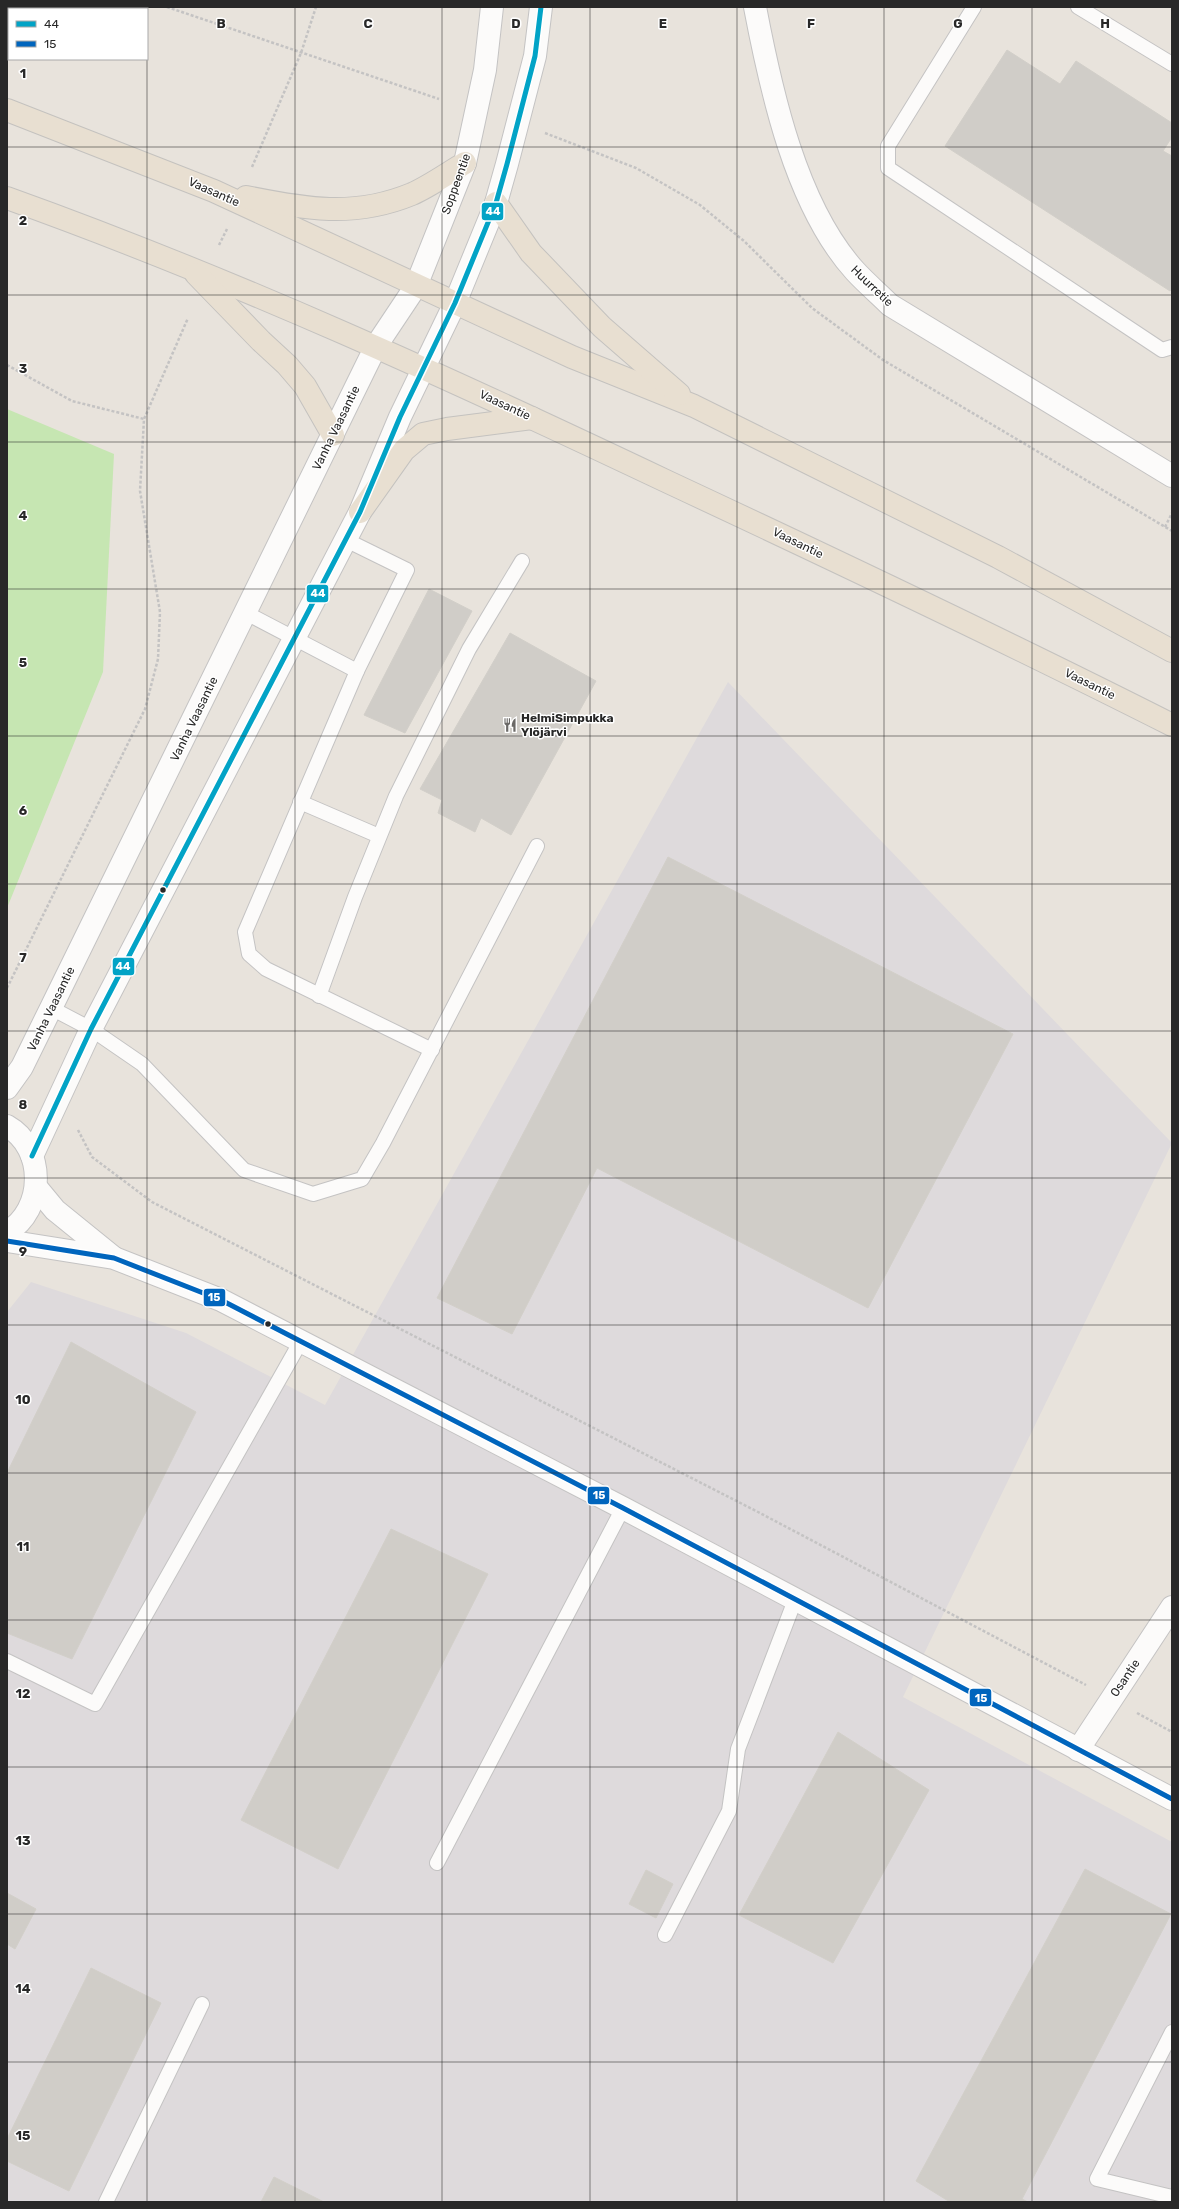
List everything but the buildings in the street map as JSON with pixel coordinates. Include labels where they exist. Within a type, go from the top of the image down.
[{"type":"highway","name":"Vaasantie","points":[[7,110],[214,191],[416,286],[456,303]]},
{"type":"highway","points":[[214,191],[321,210],[372,208],[412,194],[465,163]]},
{"type":"highway","points":[[7,198],[190,267],[376,346]]},
{"type":"highway","points":[[496,203],[531,254],[597,322],[694,406]]},
{"type":"highway","points":[[190,267],[261,341],[287,365],[304,386],[333,435]]},
{"type":"highway","points":[[456,303],[572,356],[694,406],[998,557],[1172,651]]},
{"type":"highway","name":"Vaasantie","points":[[376,346],[776,533],[1172,725]]},
{"type":"highway","points":[[360,512],[404,450],[423,434],[447,429],[532,418]]},
{"type":"main road","name":"Soppeentie","points":[[376,346],[416,286],[465,163],[485,70],[492,7]]},
{"type":"main road","points":[[32,1156],[91,1029],[296,639],[360,512],[422,368],[456,303],[496,203],[534,56],[541,7]]},
{"type":"main road","name":"Huurretie","points":[[755,7],[763,49],[783,122],[805,191],[830,237],[855,270],[890,305],[1172,476]]},
{"type":"main road","name":"Vanha Vaasantie","points":[[7,1088],[22,1067],[376,346]]},
{"type":"main road","points":[[7,1126],[25,1142],[32,1156],[36,1173],[36,1187],[32,1203],[26,1216],[7,1232]]},
{"type":"main road","points":[[36,1187],[55,1210],[114,1258]]},
{"type":"main road","points":[[7,1241],[114,1258],[221,1300],[623,1508],[1172,1799]]},
{"type":"main road","name":"Osantie","points":[[1078,1750],[1172,1607]]},
{"type":"lane","points":[[974,7],[888,146],[888,168],[1162,350],[1172,347]]},
{"type":"lane","points":[[1078,7],[1172,64]]},
{"type":"lane","points":[[346,540],[407,570],[356,671],[246,932],[250,954],[266,970],[432,1050]]},
{"type":"lane","points":[[319,996],[379,836],[396,796],[469,649],[522,561]]},
{"type":"lane","points":[[246,613],[356,671]]},
{"type":"lane","points":[[300,802],[379,836]]},
{"type":"lane","points":[[51,1008],[91,1029],[142,1064],[244,1170],[313,1194],[362,1179],[383,1143],[538,846]]},
{"type":"lane","points":[[7,1661],[95,1704],[301,1341]]},
{"type":"lane","points":[[437,1864],[623,1508]]},
{"type":"lane","points":[[665,1935],[729,1812],[738,1749],[795,1600]]},
{"type":"lane","points":[[106,2202],[202,2004]]},
{"type":"lane","points":[[1172,2032],[1097,2179],[1172,2196]]},
{"type":"path","points":[[167,7],[439,99]]},
{"type":"path","points":[[252,167],[301,53],[316,7]]},
{"type":"path","points":[[539,131],[636,168],[700,205],[744,241],[812,308],[883,360],[1172,531]]},
{"type":"path","points":[[219,245],[227,228]]},
{"type":"path","points":[[7,988],[145,709],[158,659],[160,612],[140,491],[144,419],[188,318]]},
{"type":"path","points":[[7,365],[72,401],[144,419]]},
{"type":"path","points":[[1165,527],[1172,513]]},
{"type":"path","points":[[79,1124],[78,1131],[92,1157],[152,1202],[758,1512],[1111,1698],[1172,1732]]},
{"type":"shaded area","points":[[728,682],[1172,1143],[903,1697],[1172,1842],[1172,2202],[7,2202],[7,1312],[31,1282],[186,1333],[325,1405]]},
{"type":"green space","points":[[7,409],[114,454],[103,672],[7,908]]},
{"type":"transit line","name":"44","points":[[32,1156],[91,1029],[360,512],[400,417],[455,303],[496,203],[535,56],[541,7]]},
{"type":"transit line","name":"15","points":[[7,1241],[114,1258],[221,1300],[623,1508],[1172,1799]]},
{"type":"place","name":"HelmiSimpukka Ylöjärvi","points":[[510,725]]}]
